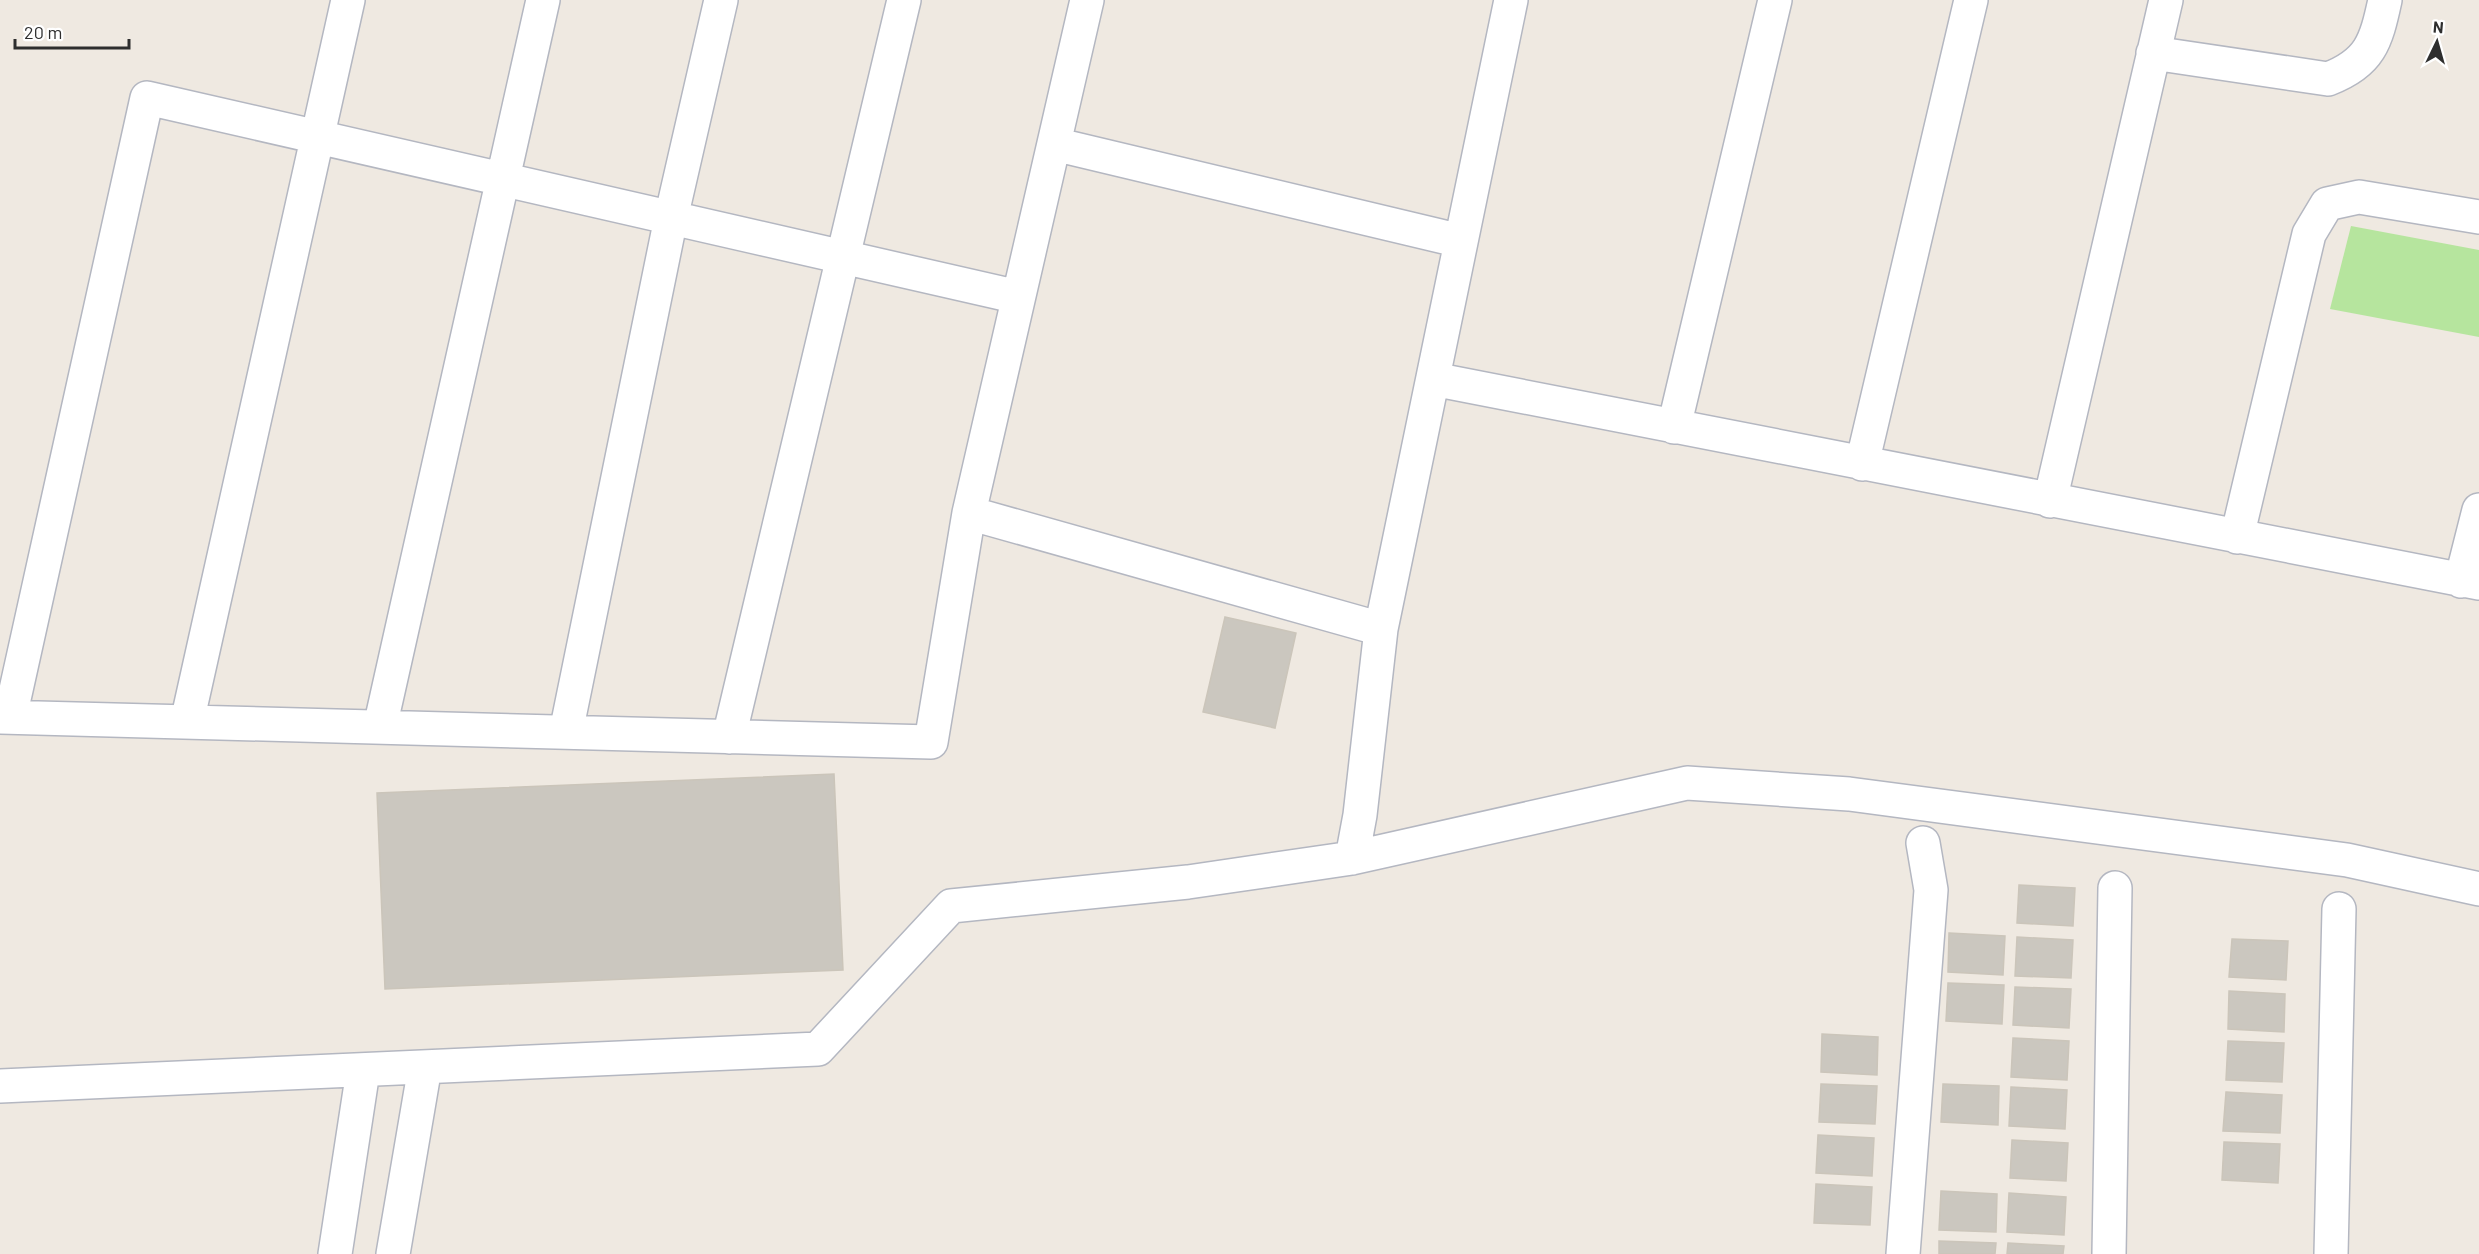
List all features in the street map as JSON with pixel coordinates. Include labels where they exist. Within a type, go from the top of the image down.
[{"type":"street","points":[[187,722],[348,0]]},
{"type":"street","points":[[380,727],[543,0]]},
{"type":"street","points":[[566,732],[671,218],[721,0]]},
{"type":"street","points":[[729,737],[845,257],[904,0]]},
{"type":"street","points":[[1018,297],[147,98],[5,717],[931,742],[969,513],[1087,0]]},
{"type":"street","points":[[1352,858],[1360,815],[1381,629],[1511,0]]},
{"type":"street","points":[[1674,427],[1775,0]]},
{"type":"street","points":[[1862,464],[1971,0]]},
{"type":"street","points":[[2050,501],[2166,0]]},
{"type":"street","points":[[2153,53],[2328,79],[2347,72],[2364,60],[2381,17],[2385,0]]},
{"type":"street","points":[[1054,144],[1461,241]]},
{"type":"street","points":[[2237,537],[2309,234],[2327,204],[2359,197],[2479,217]]},
{"type":"street","points":[[1433,379],[2470,582],[2479,510]]},
{"type":"street","points":[[969,513],[1381,629]]},
{"type":"street","points":[[0,1086],[818,1049],[951,906],[1188,882],[1352,858],[1687,783],[1849,794],[2347,860],[2479,889]]},
{"type":"street","points":[[1903,1254],[1931,890],[1923,843]]},
{"type":"street","points":[[2109,1254],[2115,888]]},
{"type":"street","points":[[2331,1254],[2339,909]]},
{"type":"street","points":[[393,1254],[425,1067]]},
{"type":"street","points":[[335,1254],[363,1071]]},
{"type":"green space","points":[[2351,226],[2479,250],[2479,337],[2330,309]]},
{"type":"building","points":[[1225,617],[1296,633],[1275,728],[1203,712]]},
{"type":"building","points":[[834,774],[843,970],[385,989],[377,793]]},
{"type":"building","points":[[2019,885],[2075,888],[2073,926],[2017,923]]},
{"type":"building","points":[[1949,933],[2005,936],[2003,975],[1948,972]]},
{"type":"building","points":[[2017,937],[2073,940],[2071,978],[2015,976]]},
{"type":"building","points":[[2232,939],[2288,941],[2286,980],[2229,977]]},
{"type":"building","points":[[1948,983],[2004,985],[2002,1024],[1946,1021]]},
{"type":"building","points":[[2015,987],[2071,989],[2069,1028],[2013,1025]]},
{"type":"building","points":[[2229,991],[2285,994],[2284,1032],[2228,1029]]},
{"type":"building","points":[[1822,1034],[1878,1037],[1877,1075],[1821,1072]]},
{"type":"building","points":[[2013,1038],[2069,1041],[2067,1080],[2011,1077]]},
{"type":"building","points":[[2228,1041],[2284,1043],[2282,1082],[2226,1080]]},
{"type":"building","points":[[1821,1084],[1877,1086],[1875,1124],[1819,1122]]},
{"type":"building","points":[[1943,1084],[1999,1086],[1998,1125],[1941,1122]]},
{"type":"building","points":[[2011,1087],[2067,1090],[2065,1129],[2009,1126]]},
{"type":"building","points":[[2226,1092],[2282,1095],[2280,1133],[2223,1131]]},
{"type":"building","points":[[1818,1135],[1874,1138],[1872,1176],[1816,1173]]},
{"type":"building","points":[[2012,1140],[2068,1143],[2066,1181],[2010,1178]]},
{"type":"building","points":[[2224,1142],[2280,1144],[2278,1183],[2222,1180]]},
{"type":"building","points":[[1816,1184],[1872,1187],[1870,1225],[1814,1223]]},
{"type":"building","points":[[1941,1191],[1997,1194],[1996,1232],[1939,1230]]},
{"type":"building","points":[[2009,1193],[2066,1197],[2064,1235],[2007,1232]]},
{"type":"building","points":[[1939,1241],[1996,1243],[1995,1254],[1939,1254]]},
{"type":"building","points":[[2008,1243],[2064,1246],[2063,1254],[2007,1254]]}]
